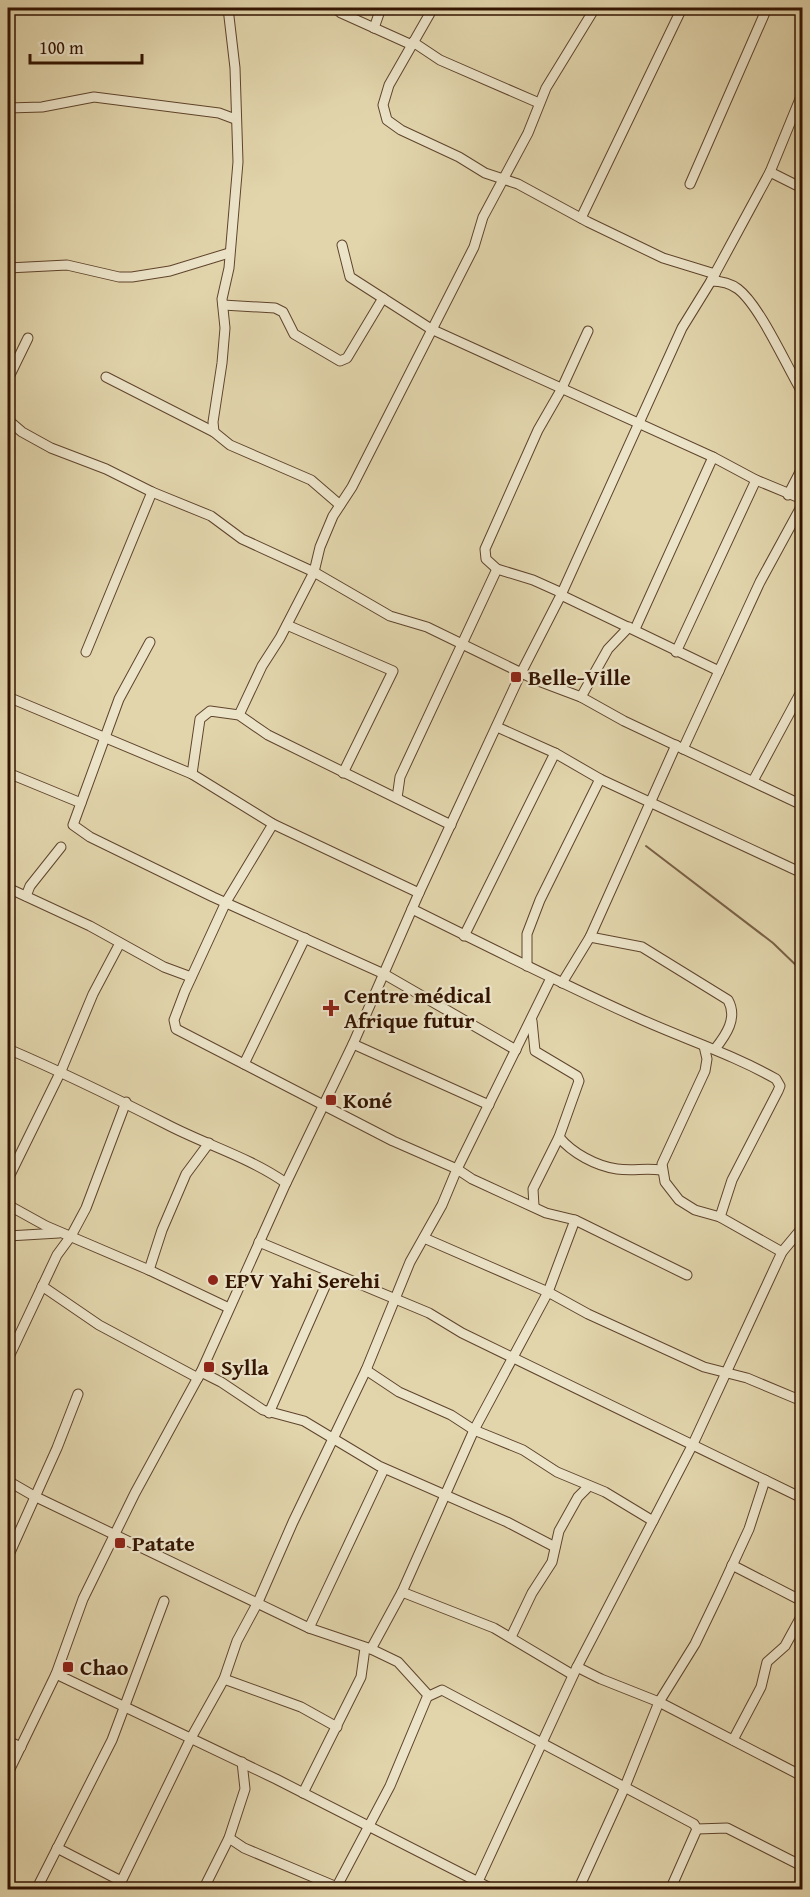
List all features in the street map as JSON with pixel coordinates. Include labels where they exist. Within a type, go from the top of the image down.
[{"type":"street","points":[[214,432],[213,422],[224,347],[223,305],[238,162],[235,68],[228,8]]},
{"type":"street","points":[[335,8],[341,13],[412,43],[440,60],[539,103]]},
{"type":"street","points":[[374,28],[381,8]]},
{"type":"street","points":[[433,8],[389,85],[383,105],[387,120],[400,130],[459,157],[485,173],[518,184],[663,258],[731,284],[745,295],[760,316],[802,392]]},
{"type":"street","points":[[239,715],[262,666],[287,625],[314,572],[325,534],[474,247],[483,217],[528,133],[539,103],[595,8]]},
{"type":"street","points":[[581,218],[682,8]]},
{"type":"street","points":[[690,184],[767,8]]},
{"type":"street","points":[[8,1773],[56,1674],[83,1599],[200,1375],[286,1183],[353,1044],[419,893],[521,673],[561,594],[682,328],[713,278],[770,172],[799,109],[802,94]]},
{"type":"street","points":[[8,108],[42,107],[94,97],[219,113],[236,119]]},
{"type":"street","points":[[770,172],[802,188]]},
{"type":"street","points":[[342,245],[350,277],[431,329],[712,457],[788,495],[802,499]]},
{"type":"street","points":[[8,268],[67,265],[118,277],[132,277],[171,271],[230,253]]},
{"type":"street","points":[[223,305],[274,308],[283,312],[294,334],[340,361],[347,358],[383,298]]},
{"type":"street","points":[[588,331],[561,390],[538,430],[487,540],[486,559],[497,569],[533,580],[676,652],[719,671]]},
{"type":"street","points":[[8,379],[28,338]]},
{"type":"street","points":[[106,376],[214,432],[230,445],[311,480],[340,505]]},
{"type":"street","points":[[8,420],[22,432],[51,448],[106,469],[152,492],[211,516],[242,539],[314,572],[390,616],[464,643],[521,673],[581,697],[802,805]]},
{"type":"street","points":[[581,697],[608,649],[632,628],[712,457]]},
{"type":"street","points":[[788,495],[802,468]]},
{"type":"street","points":[[676,652],[756,480]]},
{"type":"street","points":[[86,652],[152,492]]},
{"type":"street","points":[[562,983],[590,937],[650,801],[719,671],[760,582],[802,505]]},
{"type":"street","points":[[398,798],[400,777],[497,569]]},
{"type":"street","points":[[287,625],[393,671],[343,773]]},
{"type":"street","points":[[150,642],[127,681],[73,825],[90,837],[384,974],[516,1050]]},
{"type":"street","points":[[753,782],[802,690]]},
{"type":"street","points":[[8,697],[192,774],[273,824],[419,893]]},
{"type":"street","points":[[192,774],[200,719],[210,711],[239,715],[268,735],[451,825]]},
{"type":"street","points":[[496,726],[555,753],[600,779],[745,848],[801,868]]},
{"type":"street","points":[[464,936],[555,753]]},
{"type":"street","points":[[8,773],[81,802]]},
{"type":"street","points":[[527,966],[526,934],[600,779]]},
{"type":"street","points":[[273,824],[226,902],[174,1020],[176,1029],[393,1141],[457,1169],[472,1179],[546,1213],[575,1220],[687,1275]]},
{"type":"street","points":[[26,896],[30,886],[61,847]]},
{"type":"street","points":[[8,888],[164,967],[191,977]]},
{"type":"street","points":[[412,909],[551,978],[715,1049],[776,1079],[780,1086],[732,1180],[720,1217]]},
{"type":"street","points":[[590,937],[642,947],[728,1000],[733,1015],[725,1036],[715,1049]]},
{"type":"street","points":[[244,1064],[305,938]]},
{"type":"street","points":[[8,1179],[62,1071],[82,1015],[120,943]]},
{"type":"street","points":[[57,1848],[119,1885],[190,1738],[224,1679],[237,1641],[258,1602],[366,1370],[410,1262],[424,1238],[551,978]]},
{"type":"street","points":[[532,1019],[536,1051],[579,1078],[559,1137],[533,1189],[534,1206]]},
{"type":"street","points":[[353,1044],[489,1105]]},
{"type":"street","points":[[704,1046],[707,1059],[705,1071],[661,1170],[665,1182],[679,1200],[705,1215],[720,1217],[782,1252]]},
{"type":"street","points":[[8,1049],[62,1071],[126,1102],[166,1125],[253,1161],[286,1183]]},
{"type":"street","points":[[8,1359],[57,1256],[86,1208],[126,1102]]},
{"type":"street","points":[[559,1137],[572,1149],[605,1166],[618,1169],[661,1170]]},
{"type":"street","points":[[149,1270],[162,1230],[186,1174],[209,1143]]},
{"type":"street","points":[[8,1205],[68,1235],[229,1308]]},
{"type":"street","points":[[303,1793],[361,1677],[368,1648],[402,1592],[418,1551],[474,1430],[548,1292],[575,1220]]},
{"type":"street","points":[[476,1885],[575,1671],[693,1444],[782,1252],[802,1228]]},
{"type":"street","points":[[8,1236],[68,1235]]},
{"type":"street","points":[[424,1238],[548,1292],[588,1314],[704,1367],[747,1378],[802,1401]]},
{"type":"street","points":[[259,1242],[429,1313],[462,1333],[802,1498]]},
{"type":"street","points":[[269,1413],[331,1273]]},
{"type":"street","points":[[42,1286],[99,1325],[200,1375],[269,1413],[296,1417],[384,1469],[507,1522],[555,1547]]},
{"type":"street","points":[[366,1370],[399,1392],[451,1415],[474,1430],[523,1450],[557,1472],[589,1486],[653,1521]]},
{"type":"street","points":[[8,1557],[78,1394]]},
{"type":"street","points":[[309,1628],[384,1469]]},
{"type":"street","points":[[578,1890],[624,1789],[659,1702],[695,1644],[749,1529],[765,1480]]},
{"type":"street","points":[[8,1481],[34,1496],[309,1628],[368,1648],[402,1665],[429,1696]]},
{"type":"street","points":[[511,1637],[532,1593],[549,1569],[563,1524],[578,1497],[589,1486]]},
{"type":"street","points":[[732,1565],[802,1601]]},
{"type":"street","points":[[402,1592],[511,1637],[575,1671],[659,1702],[802,1776]]},
{"type":"street","points":[[36,1890],[125,1709],[164,1600]]},
{"type":"street","points":[[733,1740],[761,1687],[767,1662],[785,1646],[802,1615]]},
{"type":"street","points":[[56,1674],[125,1709],[242,1762],[476,1885],[494,1890]]},
{"type":"street","points":[[224,1679],[301,1707],[337,1727]]},
{"type":"street","points":[[229,1838],[244,1848],[338,1888],[390,1785],[429,1696],[442,1690],[624,1789],[694,1824],[697,1829]]},
{"type":"street","points":[[8,1741],[21,1747]]},
{"type":"street","points":[[203,1890],[229,1838],[245,1789],[242,1762]]},
{"type":"street","points":[[697,1829],[727,1828],[802,1866]]},
{"type":"street","points":[[670,1890],[697,1829]]},
{"type":"waterway","points":[[646,846],[773,943],[802,971]]},
{"type":"place","name":"Belle-Ville","points":[[516,677]]},
{"type":"place","name":"Centre médical Afrique futur","points":[[331,1008]]},
{"type":"place","name":"Koné","points":[[331,1100]]},
{"type":"place","name":"EPV Yahi Serehi","points":[[213,1280]]},
{"type":"place","name":"Sylla","points":[[209,1367]]},
{"type":"place","name":"Patate","points":[[120,1543]]},
{"type":"place","name":"Chao","points":[[68,1667]]}]
